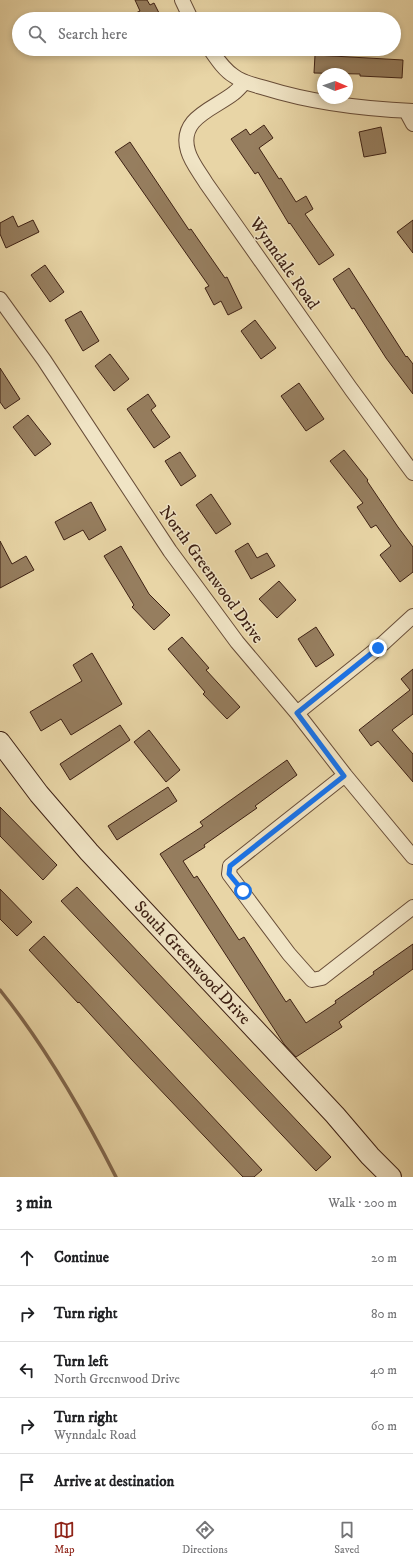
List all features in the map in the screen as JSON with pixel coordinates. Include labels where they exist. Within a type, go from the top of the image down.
[{"type":"street","points":[[182,0],[188,12]]},
{"type":"street","points":[[215,56],[233,76],[245,82],[280,93],[338,104],[410,111],[413,124]]},
{"type":"street","name":"Wynndale Road","points":[[245,82],[234,93],[200,115],[190,126],[186,136],[188,151],[206,183],[347,383],[413,473]]},
{"type":"street","name":"North Greenwood Drive","points":[[0,299],[44,360],[170,551],[237,642],[297,713],[344,776],[413,857]]},
{"type":"street","points":[[297,713],[378,648],[413,616]]},
{"type":"street","name":"South Greenwood Drive","points":[[0,742],[39,794],[89,852],[391,1177]]},
{"type":"street","points":[[344,776],[230,866],[229,874],[289,954],[312,980],[322,978],[413,907]]},
{"type":"building","points":[[135,0],[147,0],[150,5],[154,3],[158,12],[138,12],[140,11]]},
{"type":"building","points":[[315,56],[403,60],[402,78],[360,76],[360,74],[353,74],[353,68],[317,68],[317,73],[314,73]]},
{"type":"building","points":[[264,125],[273,138],[259,148],[296,202],[306,196],[313,209],[305,214],[334,255],[319,265],[290,223],[289,224],[258,172],[255,174],[231,139],[246,129],[250,135]]},
{"type":"building","points":[[381,127],[386,153],[364,157],[359,132]]},
{"type":"building","points":[[130,142],[189,230],[191,229],[225,278],[227,277],[242,308],[228,315],[221,301],[214,305],[205,288],[209,286],[115,152]]},
{"type":"building","points":[[13,216],[18,227],[33,220],[39,232],[6,248],[0,234],[0,223]]},
{"type":"building","points":[[413,220],[413,253],[397,232]]},
{"type":"building","points":[[45,265],[64,292],[50,302],[31,275]]},
{"type":"building","points":[[349,268],[406,357],[407,356],[413,364],[413,394],[386,358],[354,308],[352,309],[333,279]]},
{"type":"building","points":[[81,311],[99,341],[83,351],[65,320]]},
{"type":"building","points":[[255,320],[276,348],[261,359],[241,331]]},
{"type":"building","points":[[110,354],[129,379],[114,391],[95,366]]},
{"type":"building","points":[[0,368],[20,399],[5,409],[0,402]]},
{"type":"building","points":[[299,383],[324,419],[306,431],[281,396]]},
{"type":"building","points":[[148,394],[156,406],[151,410],[170,437],[154,448],[127,409]]},
{"type":"building","points":[[28,415],[51,444],[35,456],[13,427]]},
{"type":"building","points":[[344,450],[368,480],[367,481],[413,547],[413,572],[400,582],[380,555],[391,546],[376,525],[371,528],[357,507],[363,503],[330,461]]},
{"type":"building","points":[[180,452],[196,476],[181,486],[165,461]]},
{"type":"building","points":[[211,494],[231,524],[216,534],[196,505]]},
{"type":"building","points":[[91,502],[106,530],[89,540],[83,530],[64,540],[55,522]]},
{"type":"building","points":[[0,541],[12,564],[26,556],[34,570],[0,588]]},
{"type":"building","points":[[248,543],[257,558],[267,553],[275,566],[251,579],[235,551]]},
{"type":"building","points":[[121,546],[149,594],[170,615],[154,630],[132,607],[134,605],[104,556]]},
{"type":"building","points":[[279,581],[296,600],[277,618],[259,599]]},
{"type":"building","points":[[316,627],[334,655],[316,667],[298,639]]},
{"type":"building","points":[[182,637],[209,668],[206,670],[240,707],[227,719],[203,694],[205,692],[168,649]]},
{"type":"building","points":[[92,653],[122,704],[71,735],[61,719],[41,731],[30,712],[82,681],[73,665]]},
{"type":"building","points":[[413,669],[413,714],[392,730],[413,754],[413,782],[378,741],[371,746],[359,730],[410,690],[401,679]]},
{"type":"building","points":[[120,725],[130,740],[70,780],[60,764]]},
{"type":"building","points":[[149,730],[180,770],[166,782],[134,742]]},
{"type":"building","points":[[287,760],[297,775],[255,806],[257,808],[204,845],[205,847],[183,861],[194,878],[197,876],[239,940],[244,937],[286,1002],[290,999],[306,1023],[336,1003],[335,1001],[374,974],[373,972],[413,944],[413,969],[339,1022],[342,1027],[296,1057],[284,1044],[160,854],[203,826],[200,822]]},
{"type":"building","points":[[168,787],[177,801],[117,840],[108,826]]},
{"type":"building","points":[[0,807],[57,865],[43,880],[0,836]]},
{"type":"building","points":[[77,887],[331,1157],[316,1171],[61,901]]},
{"type":"building","points":[[0,889],[32,922],[17,936],[0,919]]},
{"type":"building","points":[[44,936],[262,1170],[254,1177],[243,1177],[79,1002],[78,1003],[29,950]]},
{"type":"waterway","points":[[0,990],[33,1034],[63,1080],[116,1177]]},
{"type":"route","points":[[243,891],[229,874],[230,866],[344,776],[297,713],[378,648]]}]
